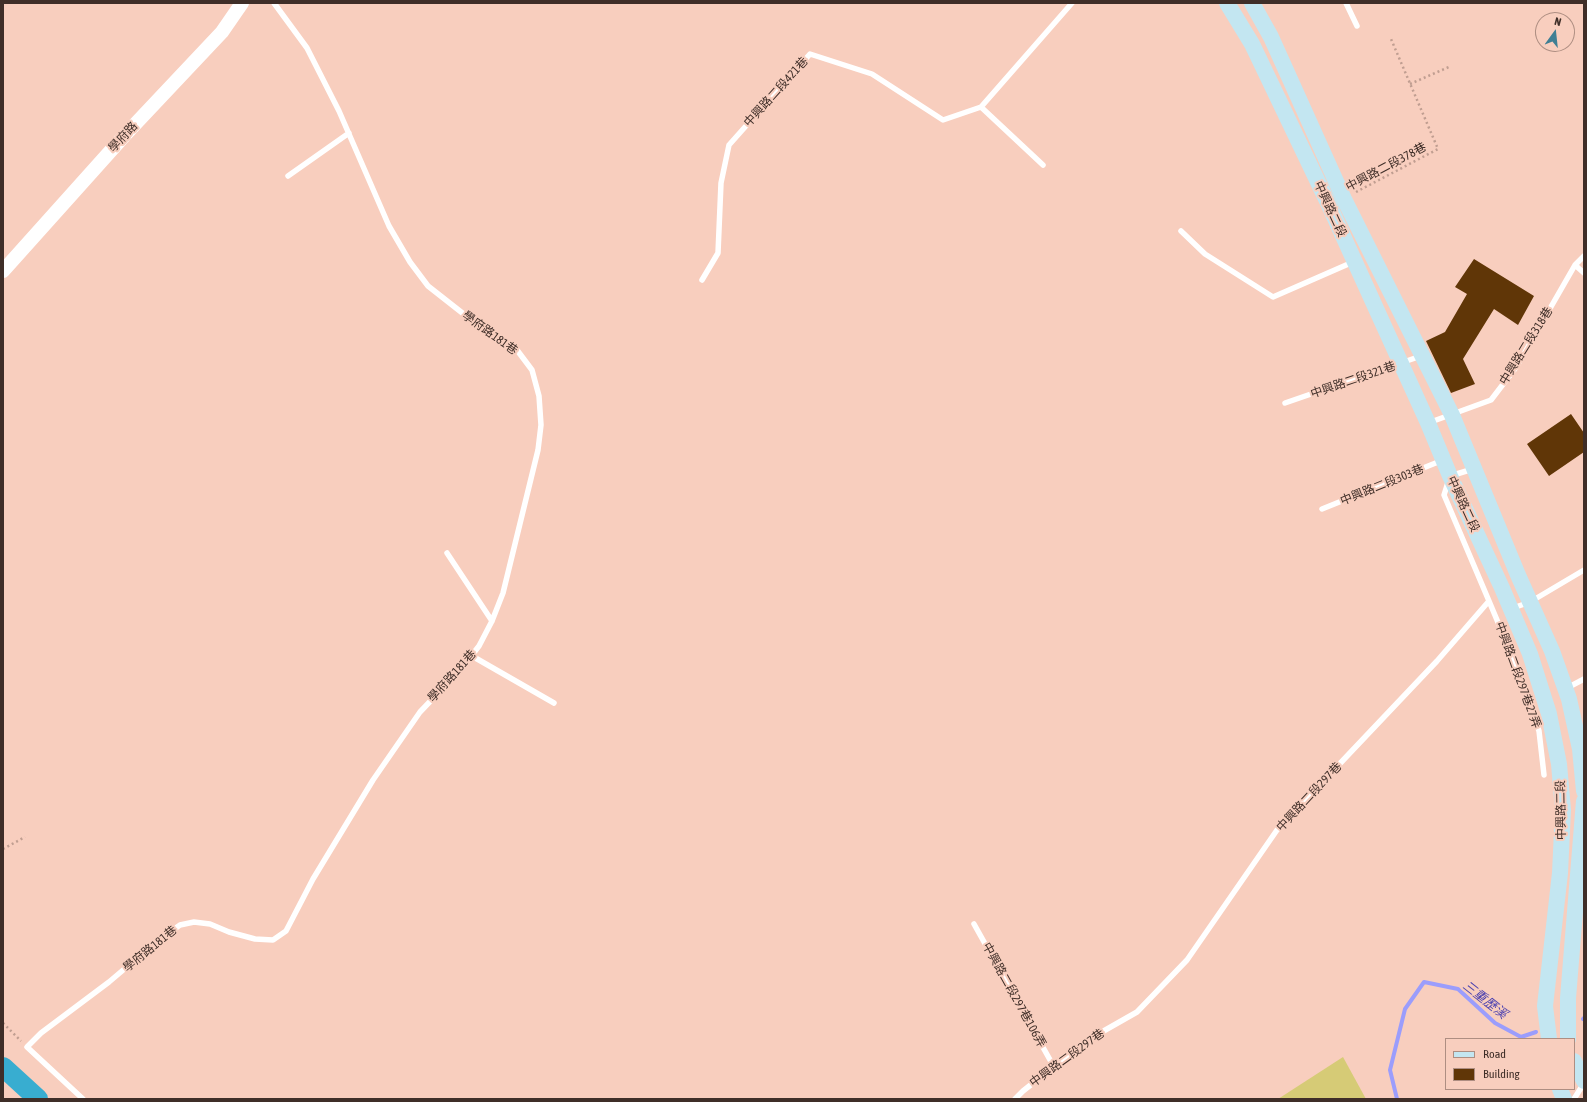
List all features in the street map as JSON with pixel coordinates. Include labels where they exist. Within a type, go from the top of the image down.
[{"type":"highway","points":[[3,1068],[38,1099]]},
{"type":"main road","name":"中興路二段","points":[[1227,3],[1252,44],[1452,415],[1552,652],[1565,689],[1580,749],[1584,790]]},
{"type":"main road","name":"中興路二段","points":[[1252,3],[1271,37],[1336,202],[1355,262],[1428,423],[1450,476],[1511,608],[1530,654],[1549,714],[1559,764],[1563,810],[1572,878],[1568,1038]]},
{"type":"main road","name":"中興路二段","points":[[1549,1038],[1545,1006],[1572,878],[1584,801]]},
{"type":"main road","points":[[1575,1062],[1584,1082]]},
{"type":"street","name":"學府路","points":[[3,271],[124,136],[222,32],[242,3]]},
{"type":"lane","name":"學府路181巷","points":[[27,1047],[41,1033],[103,987],[180,925],[194,922],[210,924],[229,932],[255,939],[273,940],[286,931],[313,879],[373,780],[420,712],[461,669],[479,646],[492,621],[503,594],[538,450],[542,425],[539,396],[532,370],[517,350],[470,318],[428,286],[410,262],[389,226],[349,133],[307,48],[274,3]]},
{"type":"lane","name":"中興路二段421巷","points":[[702,280],[718,253],[721,183],[729,144],[810,54],[872,74],[943,120],[981,107],[1072,3]]},
{"type":"lane","points":[[1346,3],[1357,26]]},
{"type":"lane","points":[[981,107],[1043,165]]},
{"type":"lane","points":[[288,176],[349,133]]},
{"type":"lane","points":[[1181,231],[1205,254],[1273,297],[1355,262]]},
{"type":"lane","name":"中興路二段318巷","points":[[1428,423],[1491,400],[1517,366],[1575,265],[1584,256]]},
{"type":"lane","points":[[1575,265],[1584,273]]},
{"type":"lane","name":"中興路二段321巷","points":[[1285,403],[1421,356]]},
{"type":"lane","name":"中興路二段303巷","points":[[1322,509],[1443,460]]},
{"type":"lane","points":[[1474,469],[1450,476],[1444,495],[1489,600]]},
{"type":"lane","points":[[446,553],[492,621]]},
{"type":"lane","points":[[1511,608],[1530,602],[1584,570]]},
{"type":"lane","name":"中興路二段297巷27弄","points":[[1489,600],[1518,670],[1539,731],[1544,775]]},
{"type":"lane","name":"中興路二段297巷","points":[[1015,1099],[1086,1041],[1137,1012],[1187,960],[1277,830],[1437,661],[1489,600]]},
{"type":"lane","points":[[472,656],[554,703]]},
{"type":"lane","points":[[1565,689],[1584,679]]},
{"type":"lane","name":"中興路二段297巷106弄","points":[[974,924],[1054,1067]]},
{"type":"lane","points":[[27,1047],[83,1099]]},
{"type":"lane","points":[[1574,1099],[1584,1082]]},
{"type":"path","name":"中興路二段378巷","points":[[1336,202],[1438,149],[1390,39]]},
{"type":"path","points":[[1410,84],[1449,67]]},
{"type":"path","points":[[3,849],[25,837]]},
{"type":"path","points":[[3,1023],[27,1047]]},
{"type":"shaded area","points":[[1343,1057],[1366,1099],[1278,1099]]},
{"type":"building","points":[[1474,259],[1534,296],[1518,325],[1494,309],[1463,359],[1475,384],[1451,393],[1426,341],[1445,332],[1467,294],[1455,287]]},
{"type":"building","points":[[1571,414],[1584,433],[1584,452],[1549,476],[1527,444]]},
{"type":"waterway","name":"三重歷溪","points":[[1397,1099],[1390,1070],[1405,1009],[1424,982],[1458,989],[1495,1023],[1521,1037],[1536,1032]]}]
